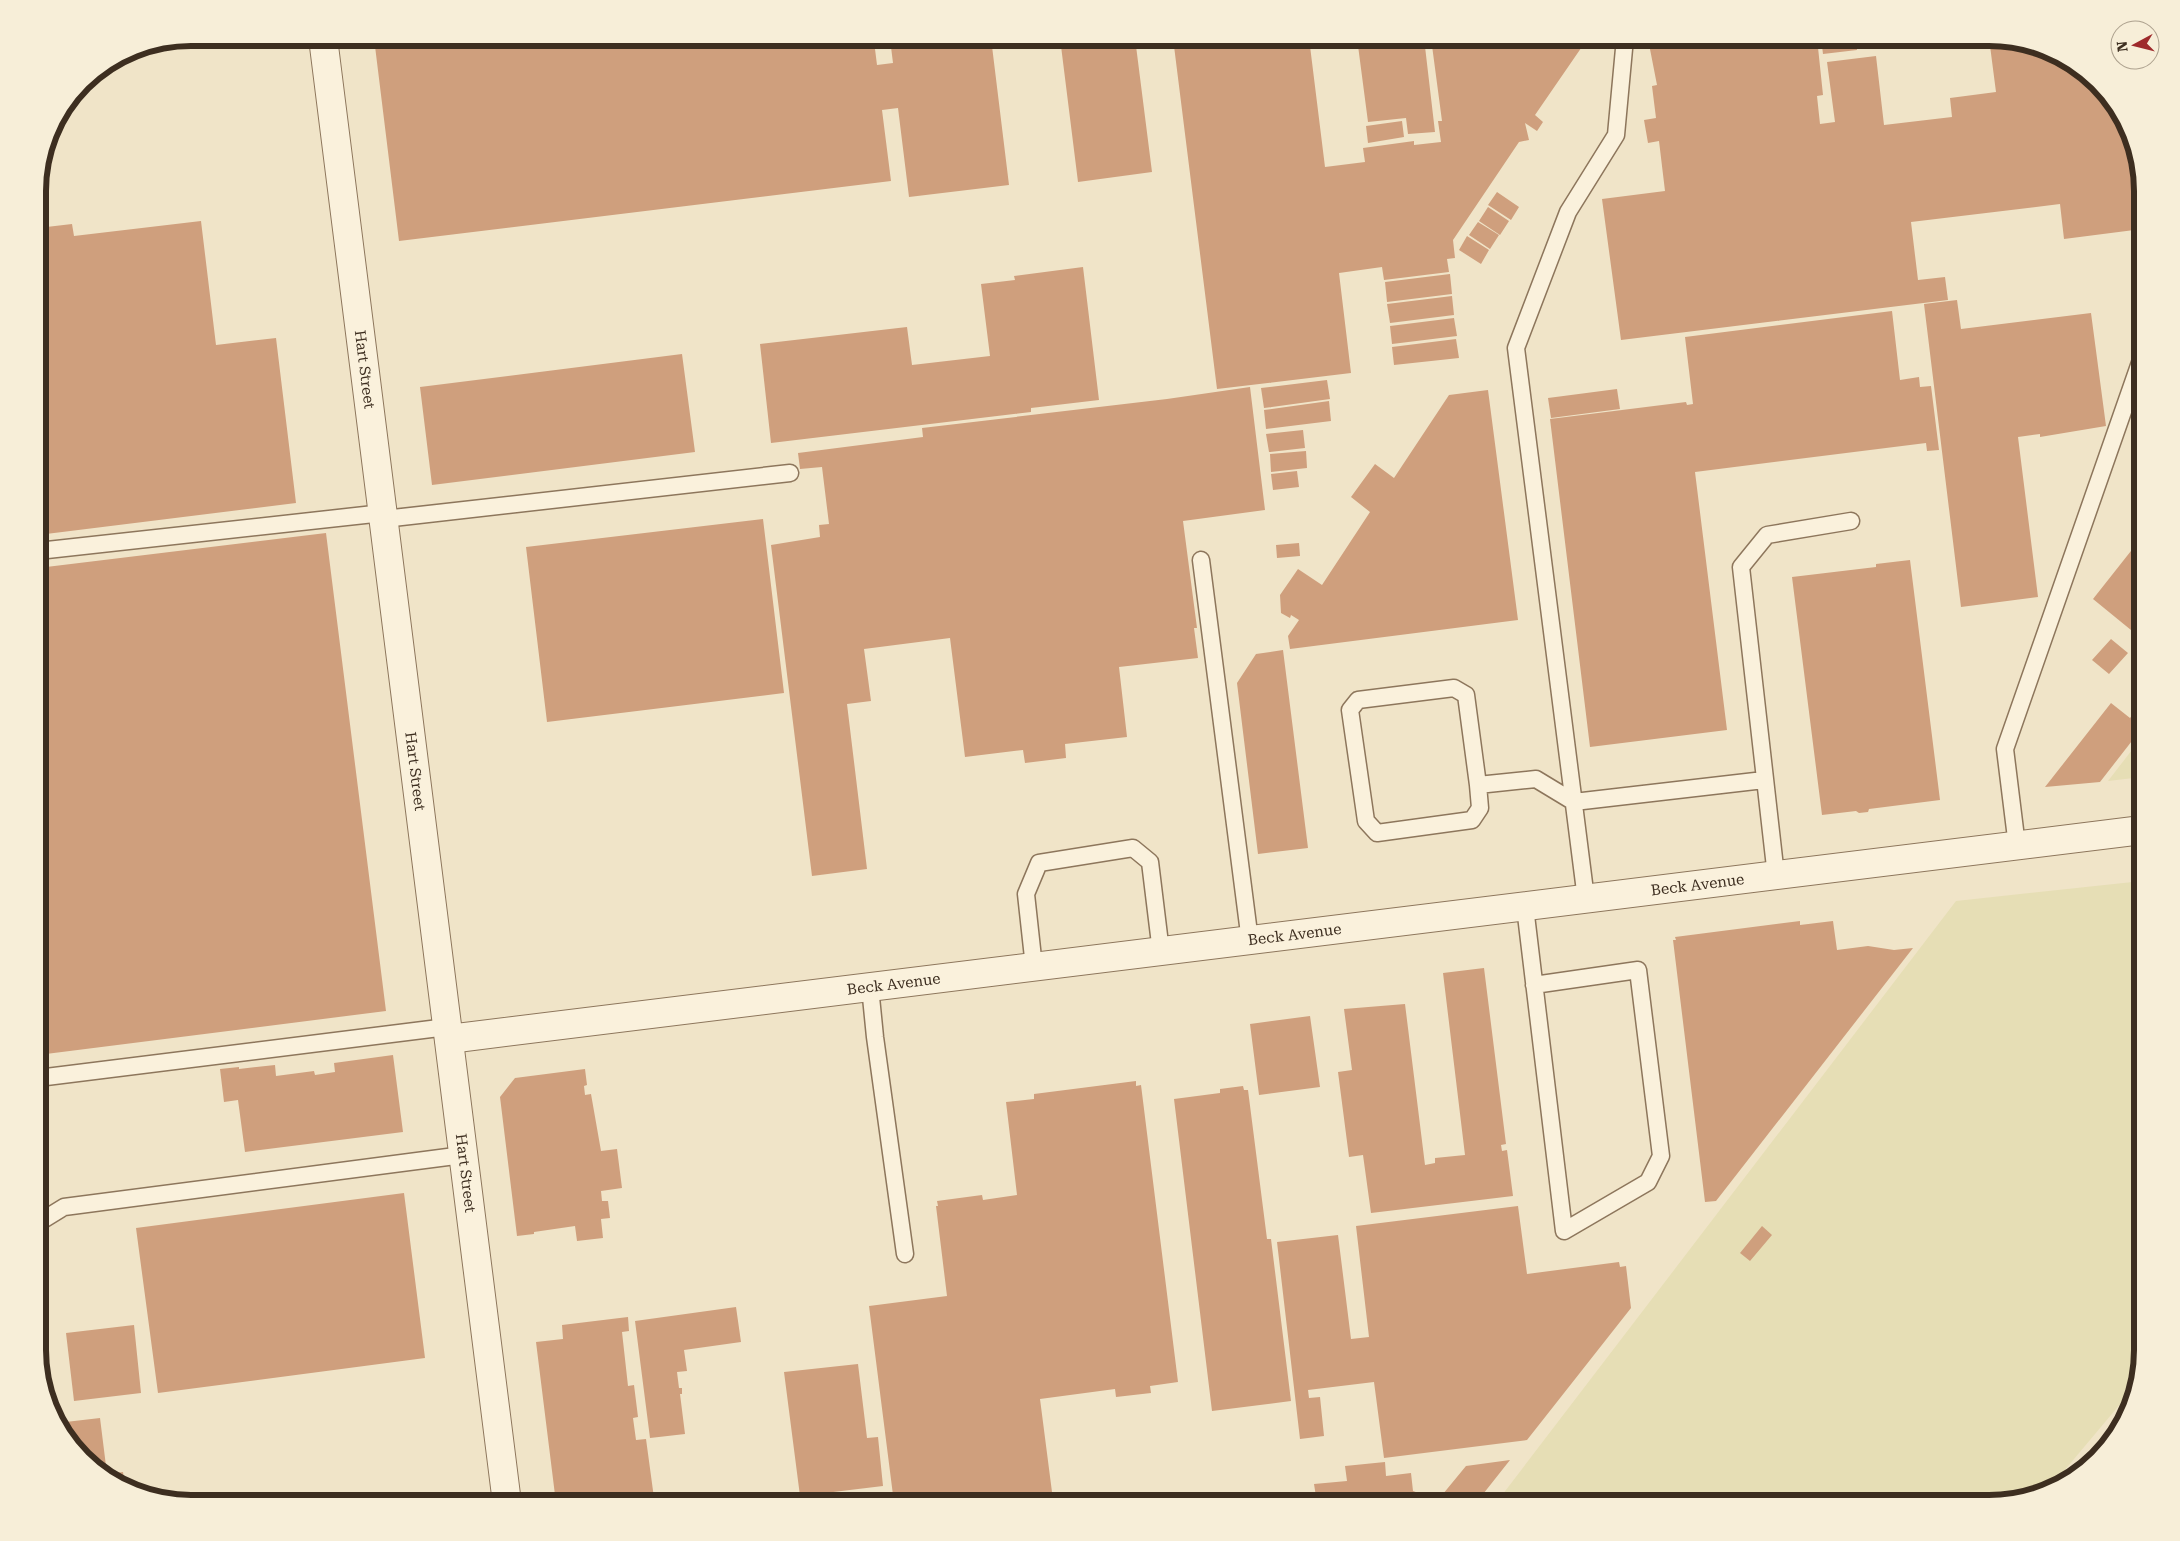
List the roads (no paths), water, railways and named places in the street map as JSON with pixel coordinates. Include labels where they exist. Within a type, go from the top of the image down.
[{"type":"street","name":"Hart Street","points":[[325,47],[506,1495]]},
{"type":"street","name":"Beck Avenue","points":[[448,1033],[870,987],[1525,908],[2134,831]]},
{"type":"lane","points":[[1586,900],[1516,348],[1568,212],[1616,135],[1624,46]]},
{"type":"lane","points":[[2017,846],[2005,749],[2134,380]]},
{"type":"lane","points":[[47,550],[790,472]]},
{"type":"lane","points":[[1776,876],[1741,567],[1767,535],[1851,521]]},
{"type":"lane","points":[[1201,560],[1250,941]]},
{"type":"lane","points":[[1454,688],[1466,695],[1478,785],[1480,808],[1472,820],[1378,832],[1366,821],[1350,710],[1358,700],[1454,688]]},
{"type":"lane","points":[[1478,785],[1536,779],[1574,802],[1764,780]]},
{"type":"lane","points":[[1034,967],[1026,894],[1039,863],[1133,848],[1150,862],[1161,952]]},
{"type":"lane","points":[[1525,908],[1534,985],[1553,1136],[1564,1231],[1648,1182],[1661,1156],[1638,970],[1534,985]]},
{"type":"lane","points":[[870,987],[875,1037],[905,1254]]},
{"type":"lane","points":[[47,1077],[448,1033]]},
{"type":"lane","points":[[47,1217],[64,1207],[463,1155]]}]
